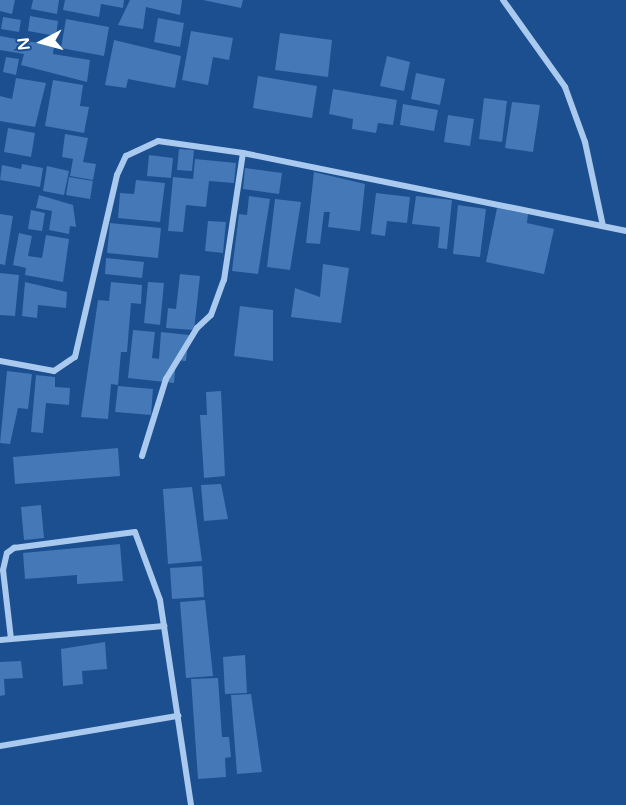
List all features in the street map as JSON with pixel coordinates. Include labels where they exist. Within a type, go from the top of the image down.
[{"type":"street","points":[[503,0],[565,87],[585,142],[603,226]]},
{"type":"street","points":[[0,361],[54,371],[75,357],[117,175],[126,156],[143,145],[174,140],[626,231]]},
{"type":"street","points":[[142,456],[166,379],[196,328],[211,315],[224,280],[243,153]]},
{"type":"street","points":[[11,639],[3,570],[7,553],[14,548],[135,532],[164,626],[191,805]]},
{"type":"street","points":[[0,640],[164,626]]},
{"type":"street","points":[[0,746],[178,716]]},
{"type":"building","points":[[0,0],[15,0],[12,14],[0,11]]},
{"type":"building","points":[[33,0],[59,0],[57,14],[31,9]]},
{"type":"building","points":[[65,0],[124,0],[123,8],[101,4],[99,17],[63,10]]},
{"type":"building","points":[[130,0],[182,0],[180,15],[146,7],[143,29],[118,25]]},
{"type":"building","points":[[203,0],[243,0],[241,8]]},
{"type":"building","points":[[30,16],[58,21],[56,36],[28,31]]},
{"type":"building","points":[[3,17],[21,20],[19,32],[1,29]]},
{"type":"building","points":[[158,18],[184,23],[180,47],[154,42]]},
{"type":"building","points":[[66,19],[109,27],[104,56],[61,48]]},
{"type":"building","points":[[191,31],[233,38],[229,60],[213,57],[208,85],[182,80]]},
{"type":"building","points":[[280,33],[332,40],[328,77],[275,70]]},
{"type":"building","points":[[0,36],[54,46],[53,54],[90,60],[87,82],[21,65],[24,54],[0,50]]},
{"type":"building","points":[[114,40],[181,56],[175,88],[128,79],[126,88],[105,85]]},
{"type":"building","points":[[387,56],[410,62],[404,91],[380,86]]},
{"type":"building","points":[[6,57],[19,59],[16,75],[3,72]]},
{"type":"building","points":[[416,73],[445,79],[440,105],[411,99]]},
{"type":"building","points":[[258,76],[317,86],[312,118],[253,108]]},
{"type":"building","points":[[16,78],[46,83],[35,127],[0,121],[0,96],[12,99]]},
{"type":"building","points":[[53,80],[83,85],[80,106],[89,107],[84,133],[45,126]]},
{"type":"building","points":[[333,89],[397,100],[393,125],[378,123],[376,133],[352,129],[353,119],[329,114]]},
{"type":"building","points":[[484,98],[507,101],[502,142],[479,139]]},
{"type":"building","points":[[512,102],[540,105],[533,152],[505,148]]},
{"type":"building","points":[[403,104],[438,110],[434,131],[400,125]]},
{"type":"building","points":[[448,115],[474,119],[470,146],[444,142]]},
{"type":"building","points":[[8,128],[35,133],[31,157],[4,152]]},
{"type":"building","points":[[65,134],[88,138],[83,162],[96,164],[93,180],[70,176],[73,159],[62,157]]},
{"type":"building","points":[[179,149],[194,150],[192,171],[177,170]]},
{"type":"building","points":[[149,155],[173,158],[171,178],[147,176]]},
{"type":"building","points":[[195,159],[236,163],[234,183],[209,181],[206,207],[186,205],[183,232],[168,231],[173,177],[193,179]]},
{"type":"building","points":[[22,164],[43,168],[40,187],[0,180],[2,165],[21,169]]},
{"type":"building","points":[[47,166],[69,171],[64,195],[43,191]]},
{"type":"building","points":[[245,168],[282,173],[279,194],[243,189]]},
{"type":"building","points":[[314,172],[365,184],[360,231],[328,227],[330,212],[324,212],[320,244],[306,243]]},
{"type":"building","points":[[69,177],[93,181],[90,199],[66,195]]},
{"type":"building","points":[[136,180],[165,183],[160,222],[118,218],[120,193],[134,194]]},
{"type":"building","points":[[376,193],[410,197],[407,223],[387,221],[385,236],[371,234]]},
{"type":"building","points":[[39,195],[73,205],[76,227],[70,226],[69,234],[49,230],[52,211],[36,208]]},
{"type":"building","points":[[249,196],[270,199],[258,274],[232,271],[239,214],[247,215]]},
{"type":"building","points":[[416,196],[452,200],[447,249],[438,248],[440,227],[412,224]]},
{"type":"building","points":[[275,199],[301,202],[290,270],[267,267]]},
{"type":"building","points":[[458,205],[486,209],[480,257],[453,254]]},
{"type":"building","points":[[497,208],[528,214],[527,223],[554,229],[544,274],[486,262]]},
{"type":"building","points":[[31,210],[45,213],[42,231],[28,229]]},
{"type":"building","points":[[0,214],[13,216],[5,265],[0,264]]},
{"type":"building","points":[[208,221],[226,222],[223,253],[205,251]]},
{"type":"building","points":[[110,223],[161,228],[158,258],[107,253]]},
{"type":"building","points":[[19,233],[32,236],[28,256],[42,258],[46,235],[69,239],[63,282],[25,275],[26,268],[13,265]]},
{"type":"building","points":[[106,258],[144,262],[142,278],[105,274]]},
{"type":"building","points":[[323,264],[349,268],[341,323],[291,317],[295,288],[320,297]]},
{"type":"building","points":[[0,273],[19,275],[15,316],[0,315]]},
{"type":"building","points":[[180,274],[200,276],[194,330],[166,328],[168,308],[176,309]]},
{"type":"building","points":[[25,282],[67,292],[66,308],[38,305],[37,318],[22,316]]},
{"type":"building","points":[[111,282],[142,285],[141,304],[131,303],[127,352],[121,352],[118,385],[111,384],[108,419],[81,417],[98,300],[109,301]]},
{"type":"building","points":[[148,282],[164,283],[160,325],[144,323]]},
{"type":"building","points":[[240,306],[273,310],[273,361],[234,356]]},
{"type":"building","points":[[133,330],[155,332],[152,358],[159,359],[161,332],[189,335],[186,361],[176,360],[174,383],[128,378]]},
{"type":"building","points":[[7,371],[32,374],[28,409],[18,408],[10,444],[0,443]]},
{"type":"building","points":[[36,375],[55,377],[55,387],[70,388],[69,405],[46,403],[43,433],[31,432]]},
{"type":"building","points":[[118,386],[153,389],[151,415],[115,412]]},
{"type":"building","points":[[221,391],[225,476],[204,478],[200,415],[207,415],[206,392]]},
{"type":"building","points":[[118,448],[120,476],[15,484],[13,457]]},
{"type":"building","points":[[221,484],[228,519],[204,521],[201,485]]},
{"type":"building","points":[[192,487],[202,561],[168,564],[163,489]]},
{"type":"building","points":[[41,505],[44,538],[24,540],[21,507]]},
{"type":"building","points":[[120,544],[123,581],[77,584],[77,575],[25,579],[23,553]]},
{"type":"building","points":[[202,566],[204,597],[172,599],[170,568]]},
{"type":"building","points":[[205,600],[213,676],[186,678],[180,602]]},
{"type":"building","points":[[105,642],[107,669],[82,671],[83,684],[63,686],[61,649]]},
{"type":"building","points":[[245,655],[247,693],[225,694],[223,657]]},
{"type":"building","points":[[21,661],[23,678],[4,679],[5,695],[0,696],[0,662]]},
{"type":"building","points":[[218,678],[222,737],[229,737],[231,757],[225,758],[226,777],[198,779],[191,679]]},
{"type":"building","points":[[251,694],[262,772],[237,774],[231,695]]}]
